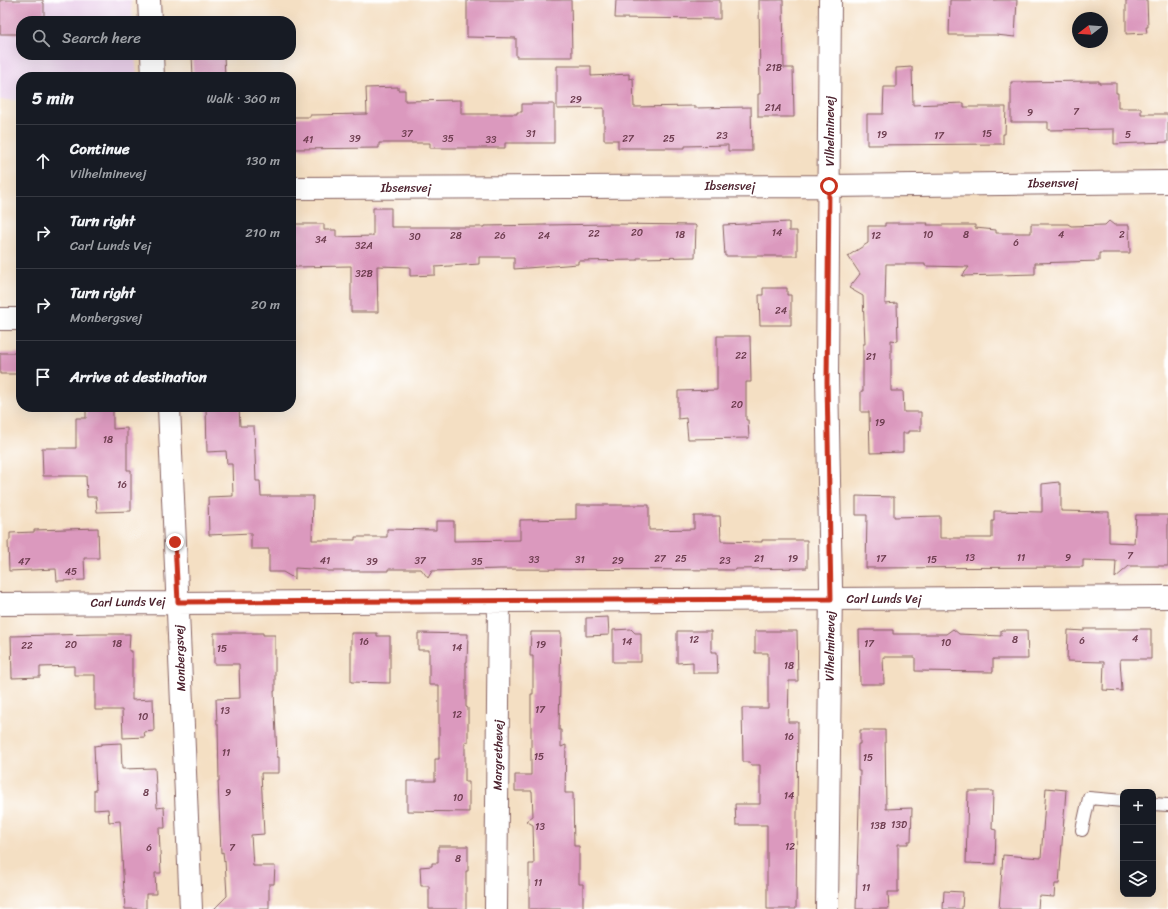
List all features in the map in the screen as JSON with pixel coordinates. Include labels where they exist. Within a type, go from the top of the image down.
[{"type":"street","points":[[149,0],[150,16]]},
{"type":"street","name":"Vilhelminevej","points":[[828,909],[831,599],[827,382],[830,0]]},
{"type":"street","points":[[152,60],[153,72]]},
{"type":"street","name":"Ibsensvej","points":[[296,188],[829,186],[1168,182]]},
{"type":"street","points":[[0,319],[16,318]]},
{"type":"street","name":"Monbergsvej","points":[[168,412],[191,909]]},
{"type":"street","name":"Carl Lunds Vej","points":[[0,604],[1168,597]]},
{"type":"street","name":"Margrethevej","points":[[496,909],[499,601]]},
{"type":"lane","points":[[1082,830],[1089,798],[1120,801]]},
{"type":"lane","points":[[1156,804],[1168,805]]},
{"type":"shaded area","points":[[0,0],[131,0],[133,16],[16,16],[16,60],[135,60],[137,72],[16,72],[16,100],[0,100]]},
{"type":"building","points":[[0,0],[43,0],[44,16],[16,16],[16,34],[0,34]]},
{"type":"building","points":[[467,0],[571,0],[572,57],[516,57],[516,38],[467,37]]},
{"type":"building","points":[[616,0],[720,0],[720,19],[615,18]]},
{"type":"building","points":[[759,0],[783,0],[784,68],[793,68],[794,117],[758,117],[758,94],[760,94]]},
{"type":"building","points":[[950,0],[1017,0],[1015,37],[996,35],[949,35]]},
{"type":"building","points":[[1126,0],[1147,0],[1147,33],[1126,34]]},
{"type":"building","points":[[192,60],[224,60],[225,72],[193,72]]},
{"type":"building","points":[[557,66],[591,66],[591,76],[629,74],[629,79],[633,78],[634,107],[751,107],[752,151],[728,151],[728,145],[685,146],[685,148],[618,148],[618,140],[604,140],[604,108],[557,109]]},
{"type":"building","points":[[912,67],[913,105],[964,103],[964,107],[1006,107],[1003,144],[867,145],[867,114],[883,114],[884,87],[896,87],[896,68]]},
{"type":"building","points":[[1099,81],[1099,83],[1116,83],[1118,108],[1141,108],[1141,114],[1168,114],[1168,142],[1114,144],[1114,129],[1048,130],[1048,122],[1011,122],[1011,82]]},
{"type":"building","points":[[398,87],[398,90],[405,90],[405,101],[461,100],[461,114],[517,114],[517,112],[522,112],[522,104],[554,104],[554,143],[505,143],[505,148],[430,148],[430,143],[379,143],[379,148],[296,149],[296,117],[310,117],[310,115],[367,114],[366,88]]},
{"type":"building","points":[[373,208],[391,208],[391,227],[484,227],[610,224],[696,226],[695,257],[578,261],[578,264],[514,269],[514,257],[479,257],[479,264],[435,267],[435,275],[410,276],[410,267],[377,266],[378,312],[351,312],[351,266],[296,267],[296,224],[324,224],[324,230],[336,230],[336,237],[373,236]]},
{"type":"building","points":[[1109,221],[1114,225],[1129,225],[1130,253],[1099,253],[1099,261],[1035,263],[1035,274],[962,276],[969,267],[925,266],[925,264],[886,264],[885,304],[897,303],[898,341],[891,340],[891,391],[903,391],[904,412],[921,412],[921,431],[908,431],[908,433],[903,433],[903,452],[870,453],[869,412],[861,412],[861,391],[863,391],[863,344],[865,344],[863,296],[849,288],[860,274],[848,256],[868,243],[868,226],[885,226],[885,223],[975,225],[975,228],[996,230],[996,233],[1031,233],[1031,224],[1068,224],[1071,226],[1105,225]]},
{"type":"building","points":[[789,222],[789,231],[797,231],[797,256],[725,256],[723,225]]},
{"type":"building","points":[[763,288],[787,288],[787,295],[791,295],[791,325],[760,325],[759,295],[763,295]]},
{"type":"building","points":[[717,336],[750,336],[751,382],[746,382],[746,420],[748,420],[749,438],[688,439],[686,418],[678,419],[678,391],[717,390]]},
{"type":"building","points":[[0,353],[16,353],[16,374],[0,374]]},
{"type":"building","points":[[86,412],[113,412],[113,429],[127,428],[127,470],[131,470],[131,511],[97,512],[96,497],[87,497],[86,476],[43,476],[42,448],[76,448],[76,418],[86,418]]},
{"type":"building","points":[[206,412],[239,412],[240,426],[254,426],[256,481],[260,481],[261,496],[313,496],[312,540],[355,540],[355,537],[387,537],[387,529],[436,530],[436,521],[454,521],[454,541],[520,540],[520,520],[576,519],[576,505],[649,505],[649,530],[694,529],[694,516],[720,516],[721,541],[762,542],[762,540],[807,540],[807,568],[736,570],[500,569],[432,571],[428,578],[421,569],[388,569],[388,571],[327,571],[295,568],[295,579],[283,572],[269,572],[269,549],[251,549],[251,533],[209,535],[208,497],[233,496],[232,464],[227,464],[226,451],[207,452]]},
{"type":"building","points":[[1059,482],[1059,484],[1061,484],[1061,511],[1109,512],[1109,542],[1134,543],[1136,515],[1168,515],[1168,566],[1129,566],[1115,578],[1116,561],[1083,560],[1083,567],[866,568],[867,515],[856,515],[856,496],[894,497],[894,517],[940,516],[940,538],[992,538],[992,521],[994,521],[994,511],[1042,512],[1042,484]]},
{"type":"building","points":[[98,528],[99,558],[84,558],[85,580],[57,581],[56,569],[9,571],[8,541],[10,540],[10,533],[34,532],[34,530]]},
{"type":"building","points":[[608,617],[609,635],[586,636],[586,618]]},
{"type":"building","points":[[631,629],[635,633],[641,633],[641,662],[613,662],[613,630]]},
{"type":"building","points":[[953,629],[959,634],[1001,636],[1001,630],[1027,630],[1028,659],[993,659],[993,672],[915,671],[915,657],[883,657],[884,684],[860,684],[859,630],[893,630],[893,634],[946,634]]},
{"type":"building","points":[[1084,629],[1151,629],[1151,659],[1120,659],[1122,691],[1103,690],[1104,662],[1067,661],[1068,630],[1084,631]]},
{"type":"building","points":[[677,631],[711,631],[711,652],[717,652],[718,673],[693,673],[693,662],[677,663]]},
{"type":"building","points":[[755,631],[797,631],[798,681],[789,681],[788,722],[798,722],[796,909],[767,909],[767,825],[736,825],[735,804],[760,804],[760,765],[751,765],[750,762],[743,762],[742,708],[768,708],[768,653],[755,653]]},
{"type":"building","points":[[531,632],[561,632],[559,730],[561,730],[561,747],[566,745],[565,793],[573,793],[574,846],[579,846],[579,884],[583,884],[583,909],[529,909],[529,864],[534,864],[533,825],[526,821],[533,816],[532,791],[515,791],[515,775],[531,775],[531,694],[533,694],[533,656],[530,656]]},
{"type":"building","points":[[214,633],[263,633],[263,635],[275,635],[274,691],[279,773],[261,773],[264,834],[251,835],[253,866],[275,866],[274,884],[269,884],[269,909],[214,909],[227,896],[225,861],[224,862],[223,852],[221,853],[216,699],[240,698],[239,664],[214,664]]},
{"type":"building","points":[[351,633],[377,633],[377,636],[390,636],[390,683],[351,682]]},
{"type":"building","points":[[418,633],[468,634],[466,662],[466,707],[468,708],[468,742],[465,742],[465,782],[469,782],[469,812],[407,811],[407,781],[435,781],[435,759],[439,759],[439,685],[429,685],[429,650],[418,650]]},
{"type":"building","points":[[130,634],[129,651],[132,651],[132,700],[153,699],[154,731],[144,732],[145,737],[123,738],[122,710],[95,710],[95,675],[74,675],[74,666],[40,667],[40,677],[12,678],[11,636]]},
{"type":"building","points":[[860,730],[885,730],[886,809],[912,808],[911,841],[908,841],[908,844],[898,844],[898,892],[888,892],[889,909],[856,909],[860,771],[858,771],[858,744],[860,744]]},
{"type":"building","points":[[121,743],[122,769],[155,768],[157,808],[164,807],[165,828],[159,828],[161,873],[155,873],[156,894],[146,894],[146,909],[125,909],[120,821],[109,822],[108,809],[94,810],[94,790],[96,790],[94,746],[101,744]]},
{"type":"building","points":[[1046,788],[1066,790],[1059,884],[1055,884],[1054,897],[1039,896],[1038,909],[999,909],[1003,855],[1041,858]]},
{"type":"building","points":[[968,791],[993,791],[992,829],[996,830],[995,864],[966,863]]},
{"type":"building","points":[[438,846],[468,846],[468,871],[466,871],[466,909],[429,909],[429,886],[421,886],[420,867],[432,866],[432,863],[438,863]]},
{"type":"building","points":[[944,891],[963,892],[962,909],[943,909]]},
{"type":"route","points":[[175,542],[178,602],[831,599],[827,382],[829,186]]}]
